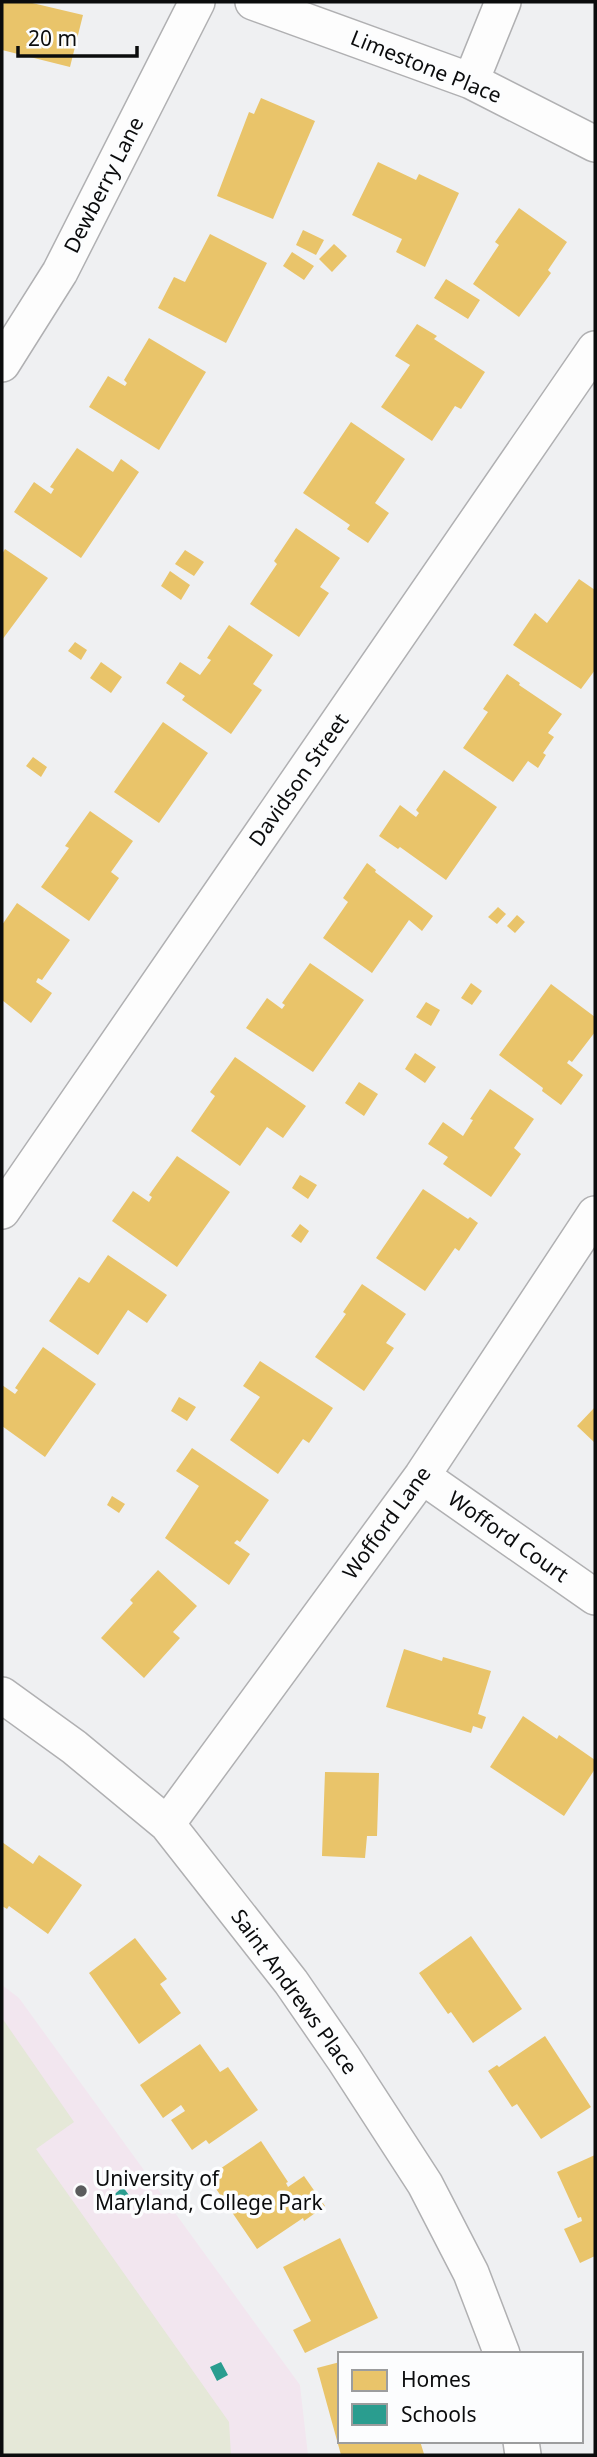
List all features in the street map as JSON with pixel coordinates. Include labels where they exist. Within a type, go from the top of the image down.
[{"type":"street","name":"Dewberry Lane","points":[[2,364],[60,272],[197,2]]},
{"type":"street","name":"Limestone Place","points":[[253,2],[471,80],[595,144]]},
{"type":"street","points":[[471,80],[503,2]]},
{"type":"street","name":"Davidson Street","points":[[2,1211],[595,349]]},
{"type":"street","name":"Wofford Lane","points":[[167,1824],[422,1476],[595,1214]]},
{"type":"street","name":"Wofford Court","points":[[422,1476],[595,1597]]},
{"type":"street","name":"Saint Andrews Place","points":[[2,1695],[74,1747],[167,1824],[290,1982],[344,2059],[425,2184],[471,2273],[501,2352]]},
{"type":"shaded area","name":"University of Maryland, College Park","points":[[2,1985],[19,1998],[300,2385],[308,2455],[2,2455]]},
{"type":"green space","points":[[2,2018],[74,2122],[36,2149],[229,2422],[231,2455],[2,2455]]},
{"type":"building: Homes","points":[[2,2],[28,2],[83,15],[70,67],[2,50]]},
{"type":"building: Homes","points":[[261,98],[315,121],[273,219],[217,196],[249,112],[254,114]]},
{"type":"building: Homes","points":[[378,162],[416,180],[419,174],[459,193],[425,267],[396,252],[402,239],[352,215]]},
{"type":"building: Homes","points":[[519,208],[567,242],[548,270],[551,273],[519,317],[473,284],[499,245],[495,242]]},
{"type":"building: Homes","points":[[303,230],[324,240],[316,255],[296,245]]},
{"type":"building: Homes","points":[[210,234],[267,263],[226,343],[158,308],[174,277],[185,282]]},
{"type":"building: Homes","points":[[334,244],[347,256],[332,272],[319,259]]},
{"type":"building: Homes","points":[[292,252],[314,266],[304,280],[283,266]]},
{"type":"building: Homes","points":[[446,279],[480,300],[468,319],[434,298]]},
{"type":"building: Homes","points":[[417,324],[437,336],[434,339],[485,372],[461,409],[455,406],[432,441],[381,407],[410,365],[395,356]]},
{"type":"building: Homes","points":[[149,338],[206,372],[159,450],[89,407],[108,376],[125,386],[127,383],[124,380]]},
{"type":"building: Homes","points":[[351,422],[405,459],[375,503],[389,513],[368,543],[347,529],[350,525],[303,493]]},
{"type":"building: Homes","points":[[77,448],[113,472],[121,459],[139,472],[81,558],[14,512],[34,482],[51,494],[54,489],[50,487]]},
{"type":"building: Homes","points":[[296,528],[340,558],[320,587],[329,593],[299,637],[250,604],[277,564],[274,561]]},
{"type":"building: Homes","points":[[5,549],[48,578],[2,640],[2,554]]},
{"type":"building: Homes","points":[[185,550],[204,562],[194,576],[175,564]]},
{"type":"building: Homes","points":[[170,571],[190,585],[181,600],[161,586]]},
{"type":"building: Homes","points":[[579,579],[595,590],[595,670],[581,689],[513,645],[535,613],[547,623]]},
{"type":"building: Homes","points":[[229,625],[273,655],[253,684],[262,690],[231,734],[182,700],[185,696],[166,683],[180,662],[200,675],[211,660],[207,658]]},
{"type":"building: Homes","points":[[75,642],[87,650],[81,660],[68,651]]},
{"type":"building: Homes","points":[[101,662],[122,677],[111,693],[90,678]]},
{"type":"building: Homes","points":[[507,674],[562,714],[548,733],[554,737],[543,753],[546,755],[538,768],[528,761],[513,782],[463,748],[488,712],[483,709]]},
{"type":"building: Homes","points":[[163,722],[208,753],[159,823],[114,792]]},
{"type":"building: Homes","points":[[33,757],[47,767],[41,777],[26,766]]},
{"type":"building: Homes","points":[[444,770],[497,807],[446,880],[400,847],[398,849],[379,836],[400,805],[416,817],[419,813],[416,810]]},
{"type":"building: Homes","points":[[90,811],[133,841],[111,872],[119,878],[89,921],[41,887],[69,848],[65,846]]},
{"type":"building: Homes","points":[[367,863],[433,916],[422,931],[409,920],[372,973],[323,938],[348,902],[343,898]]},
{"type":"building: Homes","points":[[17,903],[70,940],[42,980],[38,978],[36,982],[52,993],[31,1023],[2,1000],[2,925]]},
{"type":"building: Homes","points":[[498,907],[506,914],[497,924],[488,917]]},
{"type":"building: Homes","points":[[517,915],[525,922],[515,933],[507,926]]},
{"type":"building: Homes","points":[[310,963],[364,1000],[313,1072],[246,1028],[267,998],[282,1009],[285,1005],[282,1003]]},
{"type":"building: Homes","points":[[471,983],[482,991],[472,1005],[461,998]]},
{"type":"building: Homes","points":[[551,984],[595,1017],[595,1032],[572,1062],[569,1060],[567,1063],[583,1075],[561,1105],[499,1055]]},
{"type":"building: Homes","points":[[426,1002],[440,1010],[431,1026],[416,1017]]},
{"type":"building: Homes","points":[[415,1053],[436,1067],[425,1083],[405,1069]]},
{"type":"building: Homes","points":[[235,1057],[306,1106],[283,1138],[267,1127],[240,1166],[191,1131],[215,1096],[210,1092]]},
{"type":"building: Homes","points":[[359,1082],[378,1094],[364,1116],[345,1103]]},
{"type":"building: Homes","points":[[490,1089],[534,1119],[514,1148],[521,1154],[491,1197],[443,1164],[448,1157],[428,1144],[443,1122],[463,1136],[473,1120],[470,1119]]},
{"type":"building: Homes","points":[[177,1156],[230,1192],[177,1267],[112,1221],[133,1191],[149,1202],[152,1197],[149,1195]]},
{"type":"building: Homes","points":[[300,1175],[317,1185],[308,1199],[292,1188]]},
{"type":"building: Homes","points":[[423,1189],[478,1223],[459,1251],[455,1248],[425,1291],[376,1258]]},
{"type":"building: Homes","points":[[300,1224],[309,1231],[301,1243],[291,1236]]},
{"type":"building: Homes","points":[[108,1255],[167,1295],[147,1323],[128,1310],[98,1355],[49,1321],[79,1277],[89,1283]]},
{"type":"building: Homes","points":[[362,1284],[406,1314],[386,1343],[394,1348],[364,1391],[315,1357],[346,1314],[343,1312]]},
{"type":"building: Homes","points":[[43,1347],[96,1384],[45,1457],[2,1426],[2,1385],[15,1394],[18,1390],[15,1388]]},
{"type":"building: Homes","points":[[260,1361],[333,1408],[309,1443],[303,1439],[278,1474],[230,1440],[260,1397],[243,1386]]},
{"type":"building: Homes","points":[[179,1397],[196,1407],[187,1421],[171,1411]]},
{"type":"building: Homes","points":[[595,1407],[595,1443],[577,1426]]},
{"type":"building: Homes","points":[[192,1448],[269,1500],[240,1542],[237,1540],[234,1543],[250,1554],[229,1585],[165,1538],[199,1486],[176,1471]]},
{"type":"building: Homes","points":[[112,1496],[125,1504],[119,1513],[107,1505]]},
{"type":"building: Homes","points":[[158,1570],[197,1606],[173,1632],[180,1638],[144,1678],[101,1638],[133,1603],[130,1600]]},
{"type":"building: Homes","points":[[404,1649],[442,1661],[443,1657],[491,1671],[478,1714],[486,1717],[482,1729],[473,1726],[471,1733],[386,1707]]},
{"type":"building: Homes","points":[[523,1716],[557,1739],[559,1735],[595,1760],[595,1769],[564,1816],[490,1767]]},
{"type":"building: Homes","points":[[325,1772],[379,1773],[377,1836],[367,1836],[365,1858],[322,1856]]},
{"type":"building: Homes","points":[[2,1842],[33,1864],[39,1855],[82,1885],[48,1934],[9,1906],[7,1909],[2,1906]]},
{"type":"building: Homes","points":[[471,1936],[522,2009],[473,2043],[419,1973]]},
{"type":"building: Homes","points":[[135,1938],[167,1979],[160,1984],[181,2013],[139,2044],[89,1973]]},
{"type":"building: Homes","points":[[545,2036],[591,2107],[541,2139],[517,2104],[512,2107],[488,2071],[497,2065],[499,2067]]},
{"type":"building: Homes","points":[[200,2044],[220,2072],[228,2067],[258,2110],[209,2144],[206,2140],[192,2150],[171,2120],[185,2111],[181,2105],[163,2118],[140,2085]]},
{"type":"building: Homes","points":[[261,2141],[288,2182],[288,2187],[304,2176],[325,2206],[257,2249],[208,2177]]},
{"type":"building: Homes","points":[[595,2155],[595,2256],[580,2263],[564,2229],[582,2221],[581,2217],[578,2218],[557,2172]]},
{"type":"building: Homes","points":[[340,2238],[378,2318],[305,2353],[293,2330],[311,2321],[283,2267]]},
{"type":"building: Homes","points":[[338,2363],[338,2443],[421,2443],[424,2454],[341,2455],[317,2368]]},
{"type":"building: Schools","points":[[123,2187],[134,2202],[121,2212],[110,2198]]},
{"type":"building: Schools","points":[[221,2362],[228,2375],[217,2381],[210,2367]]},
{"type":"place","name":"University of Maryland, College Park","points":[[81,2191]]}]
